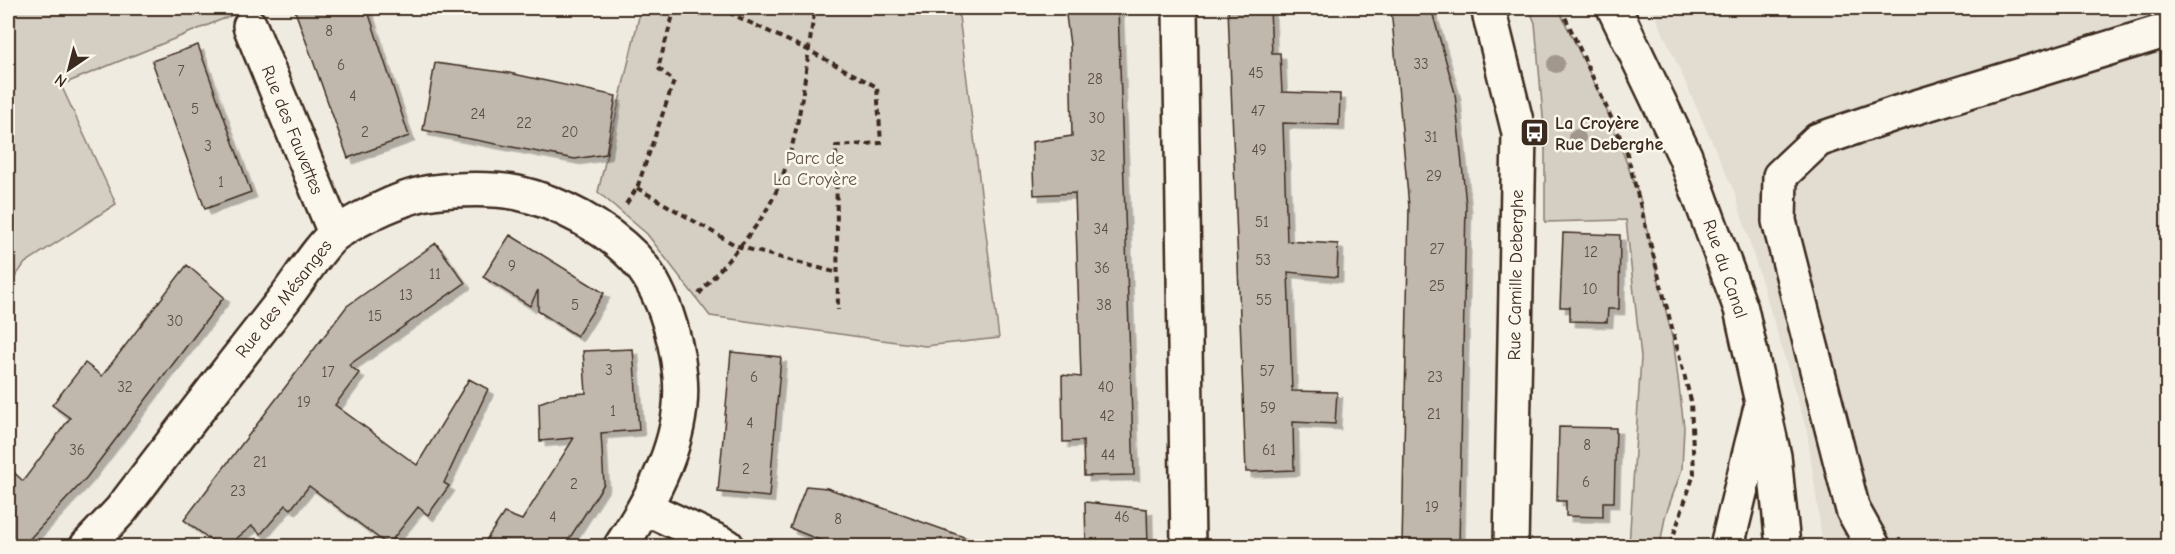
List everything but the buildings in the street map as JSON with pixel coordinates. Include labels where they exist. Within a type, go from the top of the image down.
[{"type":"street","points":[[1180,8],[1188,546]]},
{"type":"street","name":"Rue Camille Deberghe","points":[[1488,8],[1519,133],[1511,546]]},
{"type":"street","name":"Rue du Canal","points":[[1614,8],[1689,167],[1741,309],[1774,456],[1783,546]]},
{"type":"street","name":"Rue des Fauvettes","points":[[250,26],[335,234]]},
{"type":"street","points":[[1873,546],[1853,510],[1779,221],[1780,176],[1818,141],[1897,113],[2168,30]]},
{"type":"street","name":"Rue des Mésanges","points":[[87,546],[121,510],[335,234],[392,205],[431,192],[473,191],[517,192],[559,207],[604,233],[634,258],[654,288],[671,330],[680,377],[678,411],[663,472],[646,508],[621,546]]},
{"type":"street","points":[[1727,546],[1762,403]]},
{"type":"street","points":[[646,508],[727,546]]},
{"type":"path","points":[[604,233],[637,188],[674,81],[658,68],[675,8]]},
{"type":"path","points":[[719,8],[808,50],[877,87],[881,143],[836,146],[838,310]]},
{"type":"path","points":[[671,330],[737,246],[759,223],[791,152],[802,102],[815,8]]},
{"type":"path","points":[[1561,8],[1626,150],[1691,401],[1694,474],[1670,546]]},
{"type":"path","points":[[637,188],[737,246],[838,273]]},
{"type":"shaded area","points":[[1652,8],[2167,8],[2167,546],[1823,546],[1807,431],[1734,191]]},
{"type":"green space","points":[[8,8],[250,8],[61,85],[116,204],[25,263],[8,287]]},
{"type":"green space","name":"Parc de La Croyère","points":[[641,8],[958,8],[999,338],[925,346],[710,316],[647,234],[598,192]]},
{"type":"green space","points":[[1529,8],[1558,8],[1604,103],[1640,198],[1674,346],[1684,427],[1682,469],[1665,517],[1660,546],[1629,546],[1641,357],[1626,220],[1545,222],[1545,140],[1535,23]]},
{"type":"place","name":"La Croyère Rue Deberghe","points":[[1534,133]]}]
